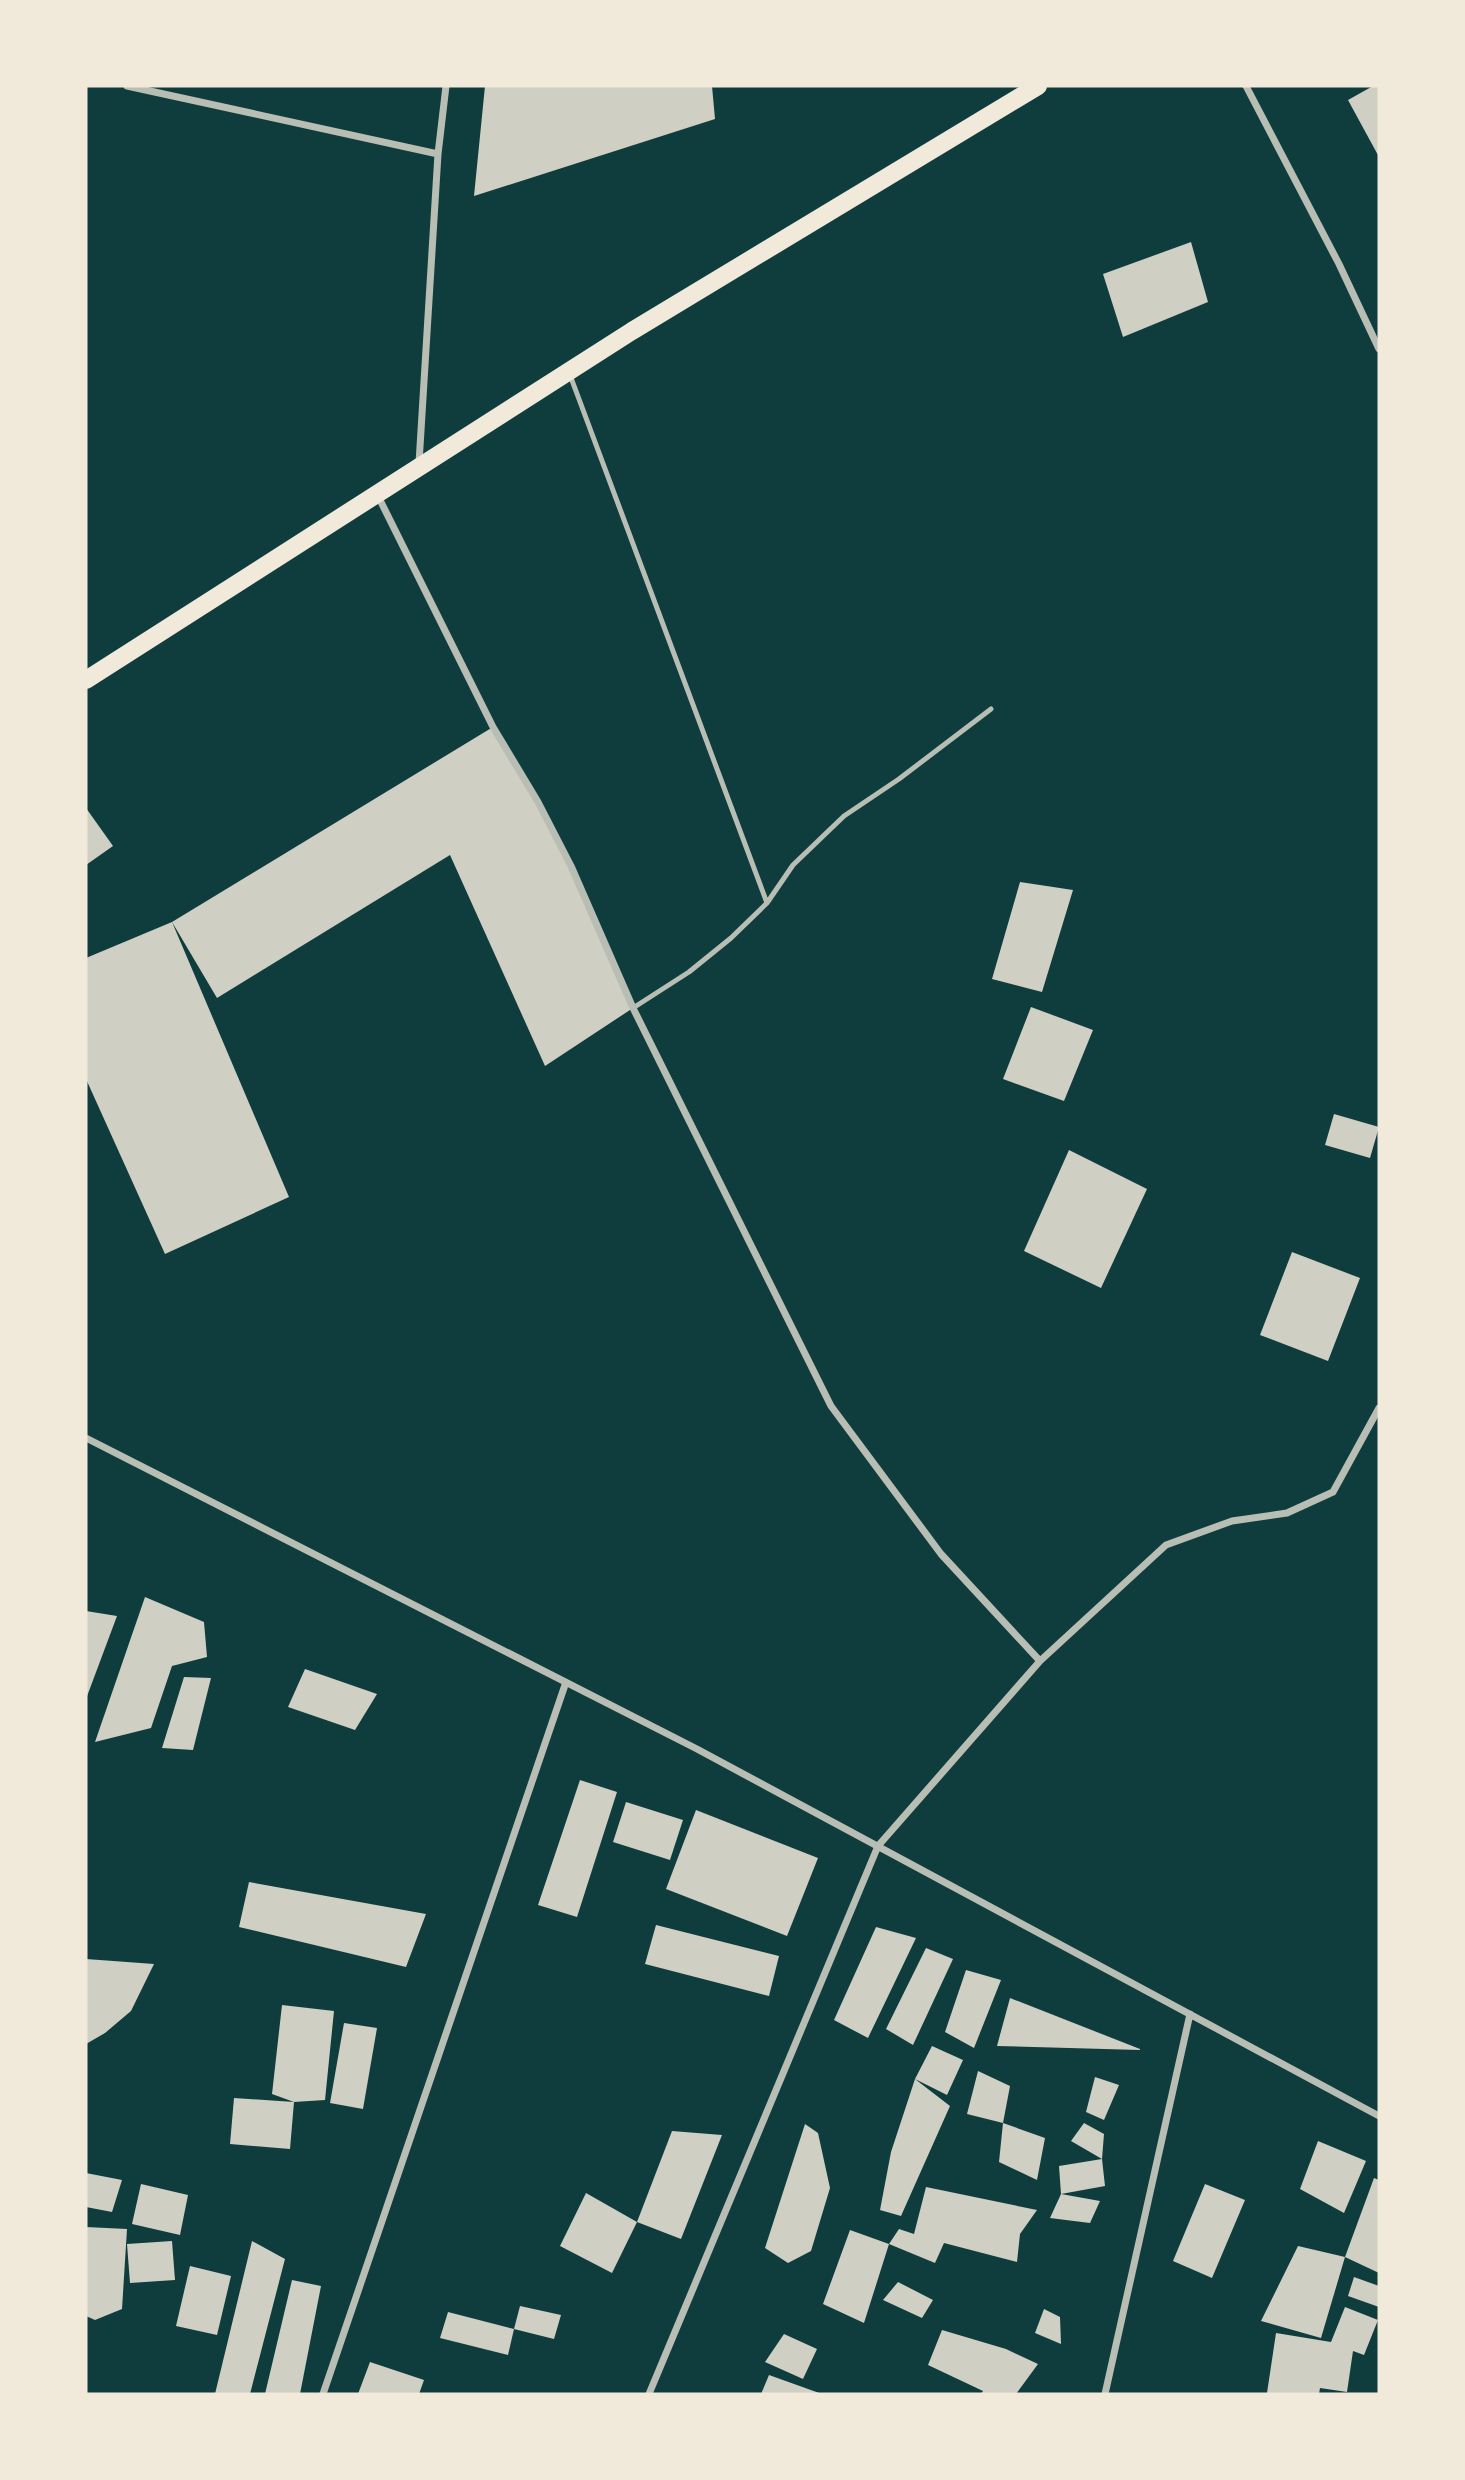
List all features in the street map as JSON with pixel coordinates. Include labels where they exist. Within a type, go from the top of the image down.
[{"type":"main road","points":[[86,680],[569,371],[1038,86]]},
{"type":"street","points":[[127,86],[438,154]]},
{"type":"street","points":[[419,467],[438,154],[446,86]]},
{"type":"street","points":[[1246,86],[1339,264],[1379,349]]},
{"type":"street","points":[[377,494],[493,727],[538,802],[571,866],[633,1008],[831,1406],[941,1554],[1040,1661]]},
{"type":"street","points":[[649,2394],[878,1846],[1040,1661],[1166,1545],[1232,1521],[1287,1513],[1334,1492],[1379,1408]]},
{"type":"street","points":[[86,1438],[697,1749],[1379,2116]]},
{"type":"street","points":[[323,2394],[566,1682]]},
{"type":"street","points":[[1105,2394],[1190,2014]]},
{"type":"lane","points":[[569,371],[767,903]]},
{"type":"lane","points":[[633,1008],[689,972],[731,939],[767,903],[793,865],[844,816],[900,779],[991,709]]},
{"type":"building","points":[[485,86],[712,86],[715,119],[474,196]]},
{"type":"building","points":[[1373,86],[1379,86],[1379,157],[1348,100]]},
{"type":"building","points":[[1191,242],[1208,302],[1123,337],[1103,274]]},
{"type":"building","points":[[493,727],[571,866],[633,1008],[545,1066],[450,855],[217,998],[172,922]]},
{"type":"building","points":[[86,808],[113,846],[86,865]]},
{"type":"building","points":[[1020,882],[1073,890],[1042,992],[992,979]]},
{"type":"building","points":[[172,922],[289,1197],[165,1254],[86,1079],[86,958]]},
{"type":"building","points":[[1031,1007],[1093,1030],[1064,1101],[1003,1079]]},
{"type":"building","points":[[1334,1114],[1379,1127],[1370,1158],[1325,1145]]},
{"type":"building","points":[[1069,1150],[1147,1189],[1101,1288],[1024,1251]]},
{"type":"building","points":[[1292,1252],[1360,1278],[1328,1361],[1260,1335]]},
{"type":"building","points":[[145,1597],[204,1622],[207,1657],[172,1666],[151,1728],[95,1742]]},
{"type":"building","points":[[86,1611],[117,1616],[86,1699]]},
{"type":"building","points":[[305,1669],[377,1694],[355,1730],[288,1707]]},
{"type":"building","points":[[184,1677],[211,1678],[193,1750],[162,1748]]},
{"type":"building","points":[[580,1780],[617,1792],[577,1917],[538,1905]]},
{"type":"building","points":[[626,1802],[683,1820],[670,1860],[613,1842]]},
{"type":"building","points":[[696,1810],[818,1858],[787,1936],[666,1889]]},
{"type":"building","points":[[249,1882],[426,1914],[406,1967],[239,1927]]},
{"type":"building","points":[[656,1925],[779,1956],[769,1996],[645,1964]]},
{"type":"building","points":[[876,1927],[916,1938],[868,2038],[834,2020]]},
{"type":"building","points":[[926,1948],[953,1959],[913,2045],[886,2029]]},
{"type":"building","points":[[86,1959],[154,1964],[131,2011],[105,2033],[86,2044]]},
{"type":"building","points":[[966,1970],[1001,1980],[974,2048],[945,2032]]},
{"type":"building","points":[[1010,1998],[1140,2049],[1140,2050],[997,2046]]},
{"type":"building","points":[[282,2005],[334,2011],[325,2100],[294,2102],[272,2094]]},
{"type":"building","points":[[344,2023],[377,2028],[363,2109],[330,2103]]},
{"type":"building","points":[[932,2046],[963,2060],[947,2095],[915,2079]]},
{"type":"building","points":[[978,2071],[1010,2086],[1003,2123],[967,2114]]},
{"type":"building","points":[[1095,2077],[1119,2085],[1104,2120],[1086,2112]]},
{"type":"building","points":[[915,2079],[950,2106],[901,2216],[880,2210],[891,2152]]},
{"type":"building","points":[[234,2098],[294,2102],[290,2149],[230,2144]]},
{"type":"building","points":[[1003,2123],[1045,2138],[1037,2180],[999,2162]]},
{"type":"building","points":[[1084,2123],[1104,2134],[1102,2159],[1071,2141]]},
{"type":"building","points":[[805,2124],[818,2133],[830,2188],[811,2251],[788,2263],[765,2248]]},
{"type":"building","points":[[672,2131],[722,2135],[681,2239],[637,2222]]},
{"type":"building","points":[[1318,2141],[1366,2161],[1344,2213],[1300,2189]]},
{"type":"building","points":[[1102,2159],[1105,2186],[1061,2194],[1059,2166]]},
{"type":"building","points":[[86,2173],[122,2180],[112,2212],[86,2207]]},
{"type":"building","points":[[1374,2178],[1379,2180],[1379,2273],[1345,2257]]},
{"type":"building","points":[[141,2184],[188,2195],[180,2235],[132,2224]]},
{"type":"building","points":[[1205,2184],[1245,2200],[1212,2278],[1173,2261]]},
{"type":"building","points":[[926,2187],[1037,2210],[1020,2234],[1017,2262],[944,2243],[935,2263],[889,2244],[899,2229],[914,2234]]},
{"type":"building","points":[[586,2193],[637,2222],[612,2273],[560,2246]]},
{"type":"building","points":[[1061,2194],[1100,2201],[1090,2223],[1050,2218]]},
{"type":"building","points":[[86,2227],[127,2229],[122,2309],[95,2320],[86,2316]]},
{"type":"building","points":[[850,2230],[889,2244],[864,2323],[823,2304]]},
{"type":"building","points":[[172,2241],[175,2280],[130,2283],[127,2244]]},
{"type":"building","points":[[252,2241],[285,2259],[250,2394],[215,2394]]},
{"type":"building","points":[[1298,2246],[1345,2257],[1321,2338],[1261,2321]]},
{"type":"building","points":[[190,2266],[231,2276],[217,2335],[176,2326]]},
{"type":"building","points":[[1354,2277],[1379,2286],[1379,2307],[1348,2296]]},
{"type":"building","points":[[292,2280],[321,2286],[300,2394],[265,2394]]},
{"type":"building","points":[[898,2282],[933,2300],[922,2318],[883,2300]]},
{"type":"building","points":[[520,2306],[561,2315],[554,2339],[514,2329]]},
{"type":"building","points":[[1345,2307],[1378,2320],[1364,2355],[1353,2351],[1347,2392],[1320,2388],[1319,2394],[1267,2393],[1276,2333],[1331,2342]]},
{"type":"building","points":[[1044,2309],[1060,2317],[1061,2344],[1035,2333]]},
{"type":"building","points":[[448,2312],[514,2329],[508,2355],[440,2338]]},
{"type":"building","points":[[942,2330],[1006,2349],[1038,2364],[1016,2394],[981,2394],[983,2391],[928,2365]]},
{"type":"building","points":[[784,2334],[817,2349],[803,2379],[765,2362]]},
{"type":"building","points":[[370,2362],[424,2380],[419,2394],[358,2394]]},
{"type":"building","points":[[769,2375],[822,2394],[761,2394]]}]
